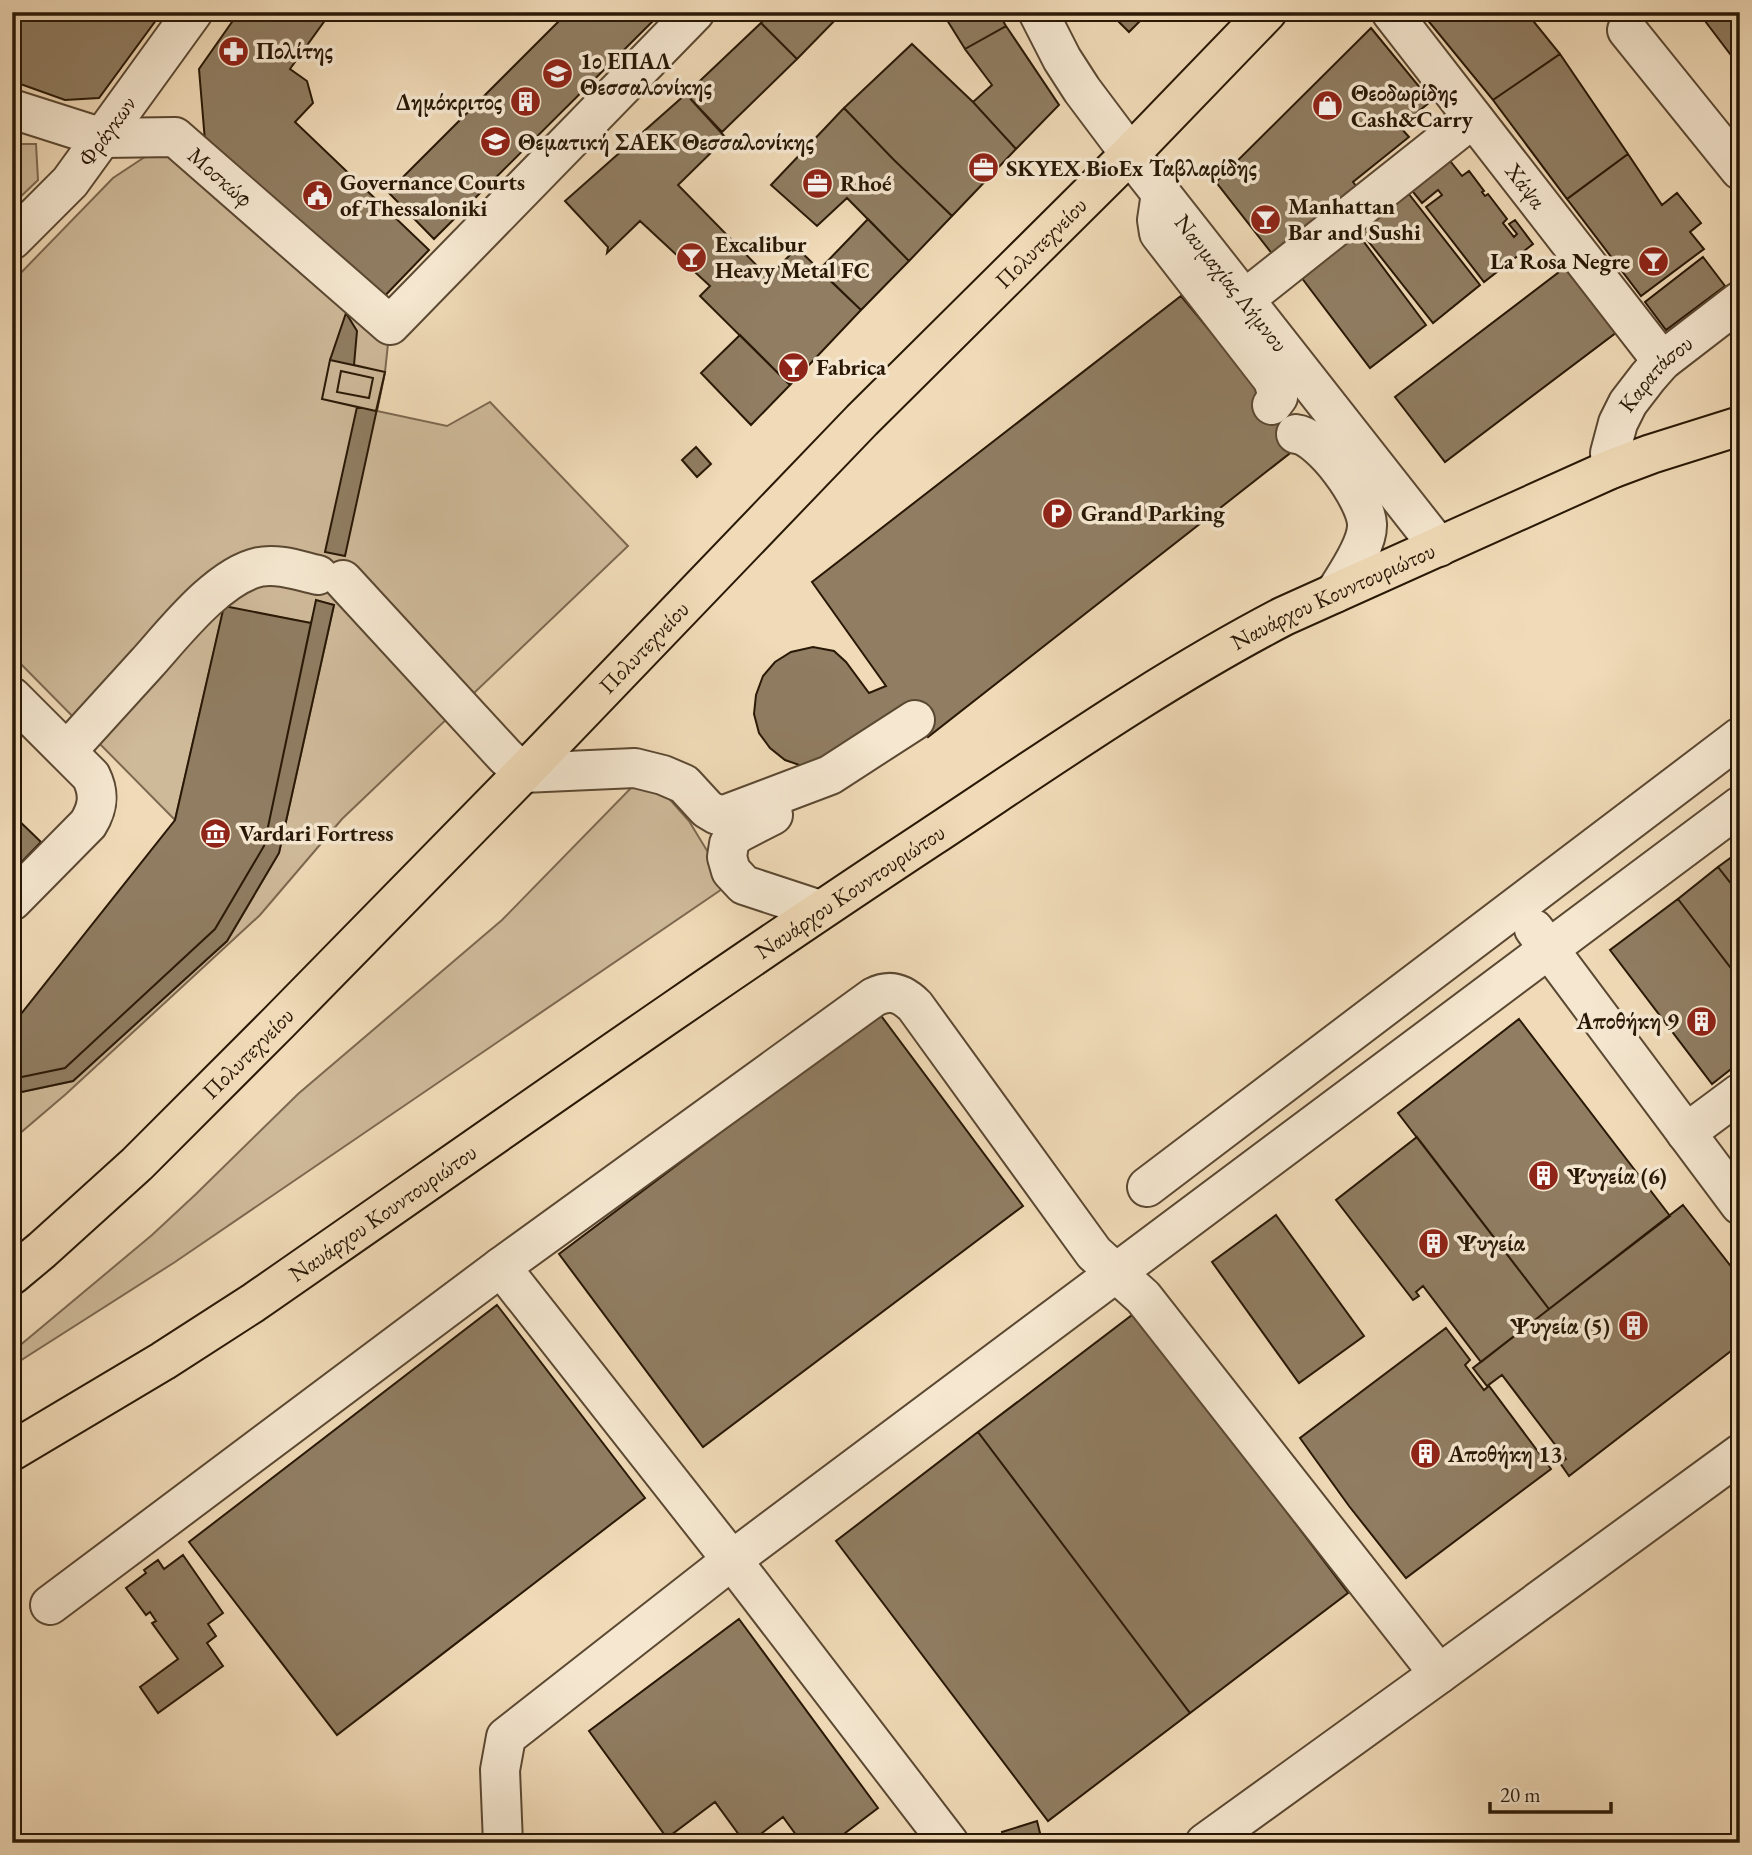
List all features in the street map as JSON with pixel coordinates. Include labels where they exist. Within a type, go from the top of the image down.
[{"type":"main road","name":"Πολυτεχνείου","points":[[12,1275],[136,1164],[279,1022],[862,420],[1130,154],[1267,12]]},
{"type":"main road","name":"Ναυάρχου Κουντουριώτου","points":[[12,1451],[163,1361],[253,1303],[820,910],[1184,672],[1247,636],[1335,593],[1611,469],[1740,426]]},
{"type":"street","name":"Φράγκων","points":[[12,240],[70,182],[193,12]]},
{"type":"street","name":"Μοσκώφ","points":[[12,109],[103,138],[175,137],[390,325],[695,12]]},
{"type":"street","name":"Ναυμαχίας Λήμνου","points":[[1038,12],[1062,59],[1082,90],[1439,547]]},
{"type":"street","name":"Χάψα","points":[[1391,12],[1662,360]]},
{"type":"street","points":[[1627,30],[1740,170]]},
{"type":"street","points":[[1245,299],[1473,118]]},
{"type":"street","points":[[1161,193],[1157,220],[1159,233],[1273,380],[1284,420],[1323,448],[1362,500],[1367,525],[1362,548],[1335,593]]},
{"type":"street","name":"Καρατάσου","points":[[1611,469],[1610,453],[1618,423],[1636,392],[1662,360],[1740,301]]},
{"type":"street","points":[[67,751],[198,608],[231,581],[251,570],[275,566],[330,578],[523,773],[635,768],[684,784],[707,809],[717,815],[727,814],[830,775],[922,728],[740,832],[729,844],[728,865],[744,885],[820,910]]},
{"type":"street","points":[[12,697],[91,776],[98,797],[88,824],[12,901]]},
{"type":"street","points":[[1147,1187],[1740,737]]},
{"type":"street","points":[[503,1843],[500,1770],[506,1737],[732,1560],[1740,806]]},
{"type":"street","points":[[1517,906],[1740,1205]]},
{"type":"street","points":[[50,1605],[501,1267],[874,998],[887,992],[898,994],[915,1006],[1094,1253],[1143,1297],[1439,1674]]},
{"type":"street","points":[[1686,1133],[1740,1093]]},
{"type":"street","points":[[501,1267],[732,1560],[949,1843]]},
{"type":"street","points":[[1205,1843],[1740,1454]]},
{"type":"shaded area","points":[[175,137],[390,325],[377,411],[447,426],[490,402],[628,546],[342,819],[260,915],[66,1094],[12,1140],[12,1094],[73,1081],[227,941],[279,853],[334,605],[317,601],[311,623],[224,607],[175,820],[12,655],[12,282],[113,178]]},
{"type":"shaded area","points":[[12,144],[36,144],[38,180],[12,205]]},
{"type":"shaded area","points":[[649,776],[689,821],[728,885],[175,1262],[12,1366],[12,1352],[152,1235],[298,1094],[502,920],[630,789]]},
{"type":"building","points":[[12,12],[162,12],[99,98],[65,100],[12,81]]},
{"type":"building","name":"Governance Courts of Thessaloniki","points":[[239,12],[331,12],[290,69],[307,81],[313,103],[295,122],[429,250],[376,305],[205,141],[199,69]]},
{"type":"building","name":"Δημόκριτος","points":[[568,12],[662,12],[434,239],[388,192]]},
{"type":"building","points":[[771,12],[843,12],[797,59],[761,23]]},
{"type":"building","points":[[942,12],[998,12],[1006,26],[965,49]]},
{"type":"building","points":[[1109,12],[1149,12],[1129,32]]},
{"type":"building","points":[[1421,12],[1526,12],[1560,54],[1493,100]]},
{"type":"building","points":[[1716,12],[1740,12],[1740,67],[1705,21]]},
{"type":"building","points":[[761,23],[797,59],[722,132],[686,94]]},
{"type":"building","points":[[1006,26],[1059,105],[1016,149],[973,102],[992,85],[965,49]]},
{"type":"building","points":[[1371,28],[1431,101],[1400,127],[1409,137],[1353,182],[1357,187],[1273,255],[1216,182]]},
{"type":"building","points":[[912,44],[973,102],[1016,149],[952,216],[844,108]]},
{"type":"building","points":[[1560,54],[1628,154],[1567,199],[1493,100]]},
{"type":"building","points":[[686,94],[726,138],[678,185],[768,277],[797,248],[861,310],[790,385],[700,296],[710,286],[640,221],[607,253],[608,247],[565,201]]},
{"type":"building","points":[[844,108],[952,216],[909,261],[847,198],[817,226],[771,185]]},
{"type":"building","points":[[1628,154],[1662,205],[1677,193],[1701,223],[1690,232],[1704,249],[1641,296],[1567,199]]},
{"type":"building","points":[[1447,157],[1462,176],[1469,171],[1485,196],[1488,194],[1507,219],[1503,223],[1514,237],[1517,234],[1509,224],[1515,220],[1533,244],[1484,282],[1426,207],[1442,195],[1438,190],[1422,203],[1409,187]]},
{"type":"building","points":[[1405,189],[1480,285],[1433,323],[1357,227]]},
{"type":"building","points":[[868,219],[909,261],[861,310],[819,270]]},
{"type":"building","points":[[1355,230],[1426,325],[1370,368],[1298,273]]},
{"type":"building","points":[[1703,257],[1725,286],[1666,330],[1645,302]]},
{"type":"building","points":[[1567,266],[1617,332],[1445,462],[1395,397]]},
{"type":"building","name":"Grand Parking","points":[[1181,296],[1303,443],[928,737],[908,711],[805,767],[785,760],[770,748],[759,733],[754,714],[756,695],[763,676],[775,662],[791,652],[813,647],[834,651],[846,662],[869,693],[886,686],[812,582]]},
{"type":"building","points":[[346,313],[357,331],[354,365],[385,372],[345,556],[325,552],[357,407],[322,399],[330,360]],"holes":[[[341,371],[373,378],[369,398],[337,392]]]},
{"type":"building","points":[[740,335],[790,385],[751,425],[701,373]]},
{"type":"building","points":[[330,360],[385,372],[376,411],[322,399]],"holes":[[[341,371],[373,378],[369,398],[337,392]]]},
{"type":"building","points":[[696,447],[711,464],[697,477],[682,460]]},
{"type":"building","points":[[316,600],[334,605],[279,853],[227,941],[73,1081],[12,1094],[12,1079],[65,1068],[215,929],[264,846]]},
{"type":"building","name":"Vardari Fortress","points":[[224,606],[311,623],[264,846],[215,929],[65,1068],[12,1079],[12,1020],[17,1019],[175,820]]},
{"type":"building","points":[[12,814],[41,842],[12,872]]},
{"type":"building","points":[[1740,851],[1740,895],[1718,867]]},
{"type":"building","name":"Αποθήκη 9","points":[[1718,867],[1740,895],[1740,980],[1678,899]]},
{"type":"building","name":"Αποθήκη 9","points":[[1678,899],[1740,980],[1740,1062],[1712,1084],[1610,950]]},
{"type":"building","points":[[879,1013],[1023,1206],[703,1447],[559,1254]]},
{"type":"building","name":"Ψυγεία (6)","points":[[1519,1019],[1670,1216],[1549,1309],[1398,1113]]},
{"type":"building","name":"Ψυγεία","points":[[1417,1137],[1549,1309],[1481,1362],[1423,1286],[1416,1292],[1419,1296],[1413,1300],[1336,1200]]},
{"type":"building","name":"Ψυγεία (5)","points":[[1683,1205],[1740,1278],[1740,1344],[1569,1476],[1560,1463],[1566,1459],[1502,1375],[1487,1386],[1473,1368]]},
{"type":"building","points":[[1276,1215],[1364,1336],[1299,1383],[1212,1262]]},
{"type":"building","points":[[497,1305],[645,1498],[337,1735],[189,1542]]},
{"type":"building","points":[[1136,1312],[1348,1593],[1190,1713],[978,1432]]},
{"type":"building","name":"Αποθήκη 13","points":[[1446,1328],[1470,1360],[1465,1365],[1484,1390],[1489,1386],[1551,1469],[1406,1578],[1300,1438]]},
{"type":"building","points":[[978,1432],[1190,1713],[1048,1821],[836,1541]]},
{"type":"building","points":[[183,1555],[223,1613],[208,1624],[216,1636],[207,1643],[223,1666],[158,1713],[140,1687],[178,1659],[152,1623],[156,1621],[150,1612],[146,1615],[126,1588],[158,1560],[164,1569]]},
{"type":"building","points":[[739,1619],[878,1808],[832,1843],[802,1843],[783,1817],[749,1843],[745,1843],[715,1802],[667,1838],[589,1731]]},
{"type":"building","points":[[1037,1821],[1041,1837],[1021,1843],[1005,1843],[1002,1832]]},
{"type":"place","name":"Πολίτης","points":[[233,51]]},
{"type":"place","name":"1ο ΕΠΑΛ Θεσσαλονίκης","points":[[557,74]]},
{"type":"place","name":"Δημόκριτος","points":[[525,102]]},
{"type":"place","name":"Θεοδωρίδης Cash&Carry","points":[[1328,106]]},
{"type":"place","name":"Θεματική ΣΑΕΚ Θεσσαλονίκης","points":[[495,142]]},
{"type":"place","name":"SKYEX BioEx Ταβλαρίδης","points":[[983,168]]},
{"type":"place","name":"Rhoé","points":[[817,183]]},
{"type":"place","name":"Governance Courts of Thessaloniki","points":[[317,195]]},
{"type":"place","name":"Manhattan Bar and Sushi","points":[[1265,219]]},
{"type":"place","name":"Excalibur Heavy Metal FC","points":[[692,257]]},
{"type":"place","name":"La Rosa Negre","points":[[1653,261]]},
{"type":"place","name":"Fabrica","points":[[793,367]]},
{"type":"place","name":"Grand Parking","points":[[1058,513]]},
{"type":"place","name":"Vardari Fortress","points":[[216,833]]},
{"type":"place","name":"Αποθήκη 9","points":[[1702,1021]]},
{"type":"place","name":"Ψυγεία (6)","points":[[1544,1176]]},
{"type":"place","name":"Ψυγεία","points":[[1434,1243]]},
{"type":"place","name":"Ψυγεία (5)","points":[[1633,1326]]},
{"type":"place","name":"Αποθήκη 13","points":[[1425,1454]]}]
